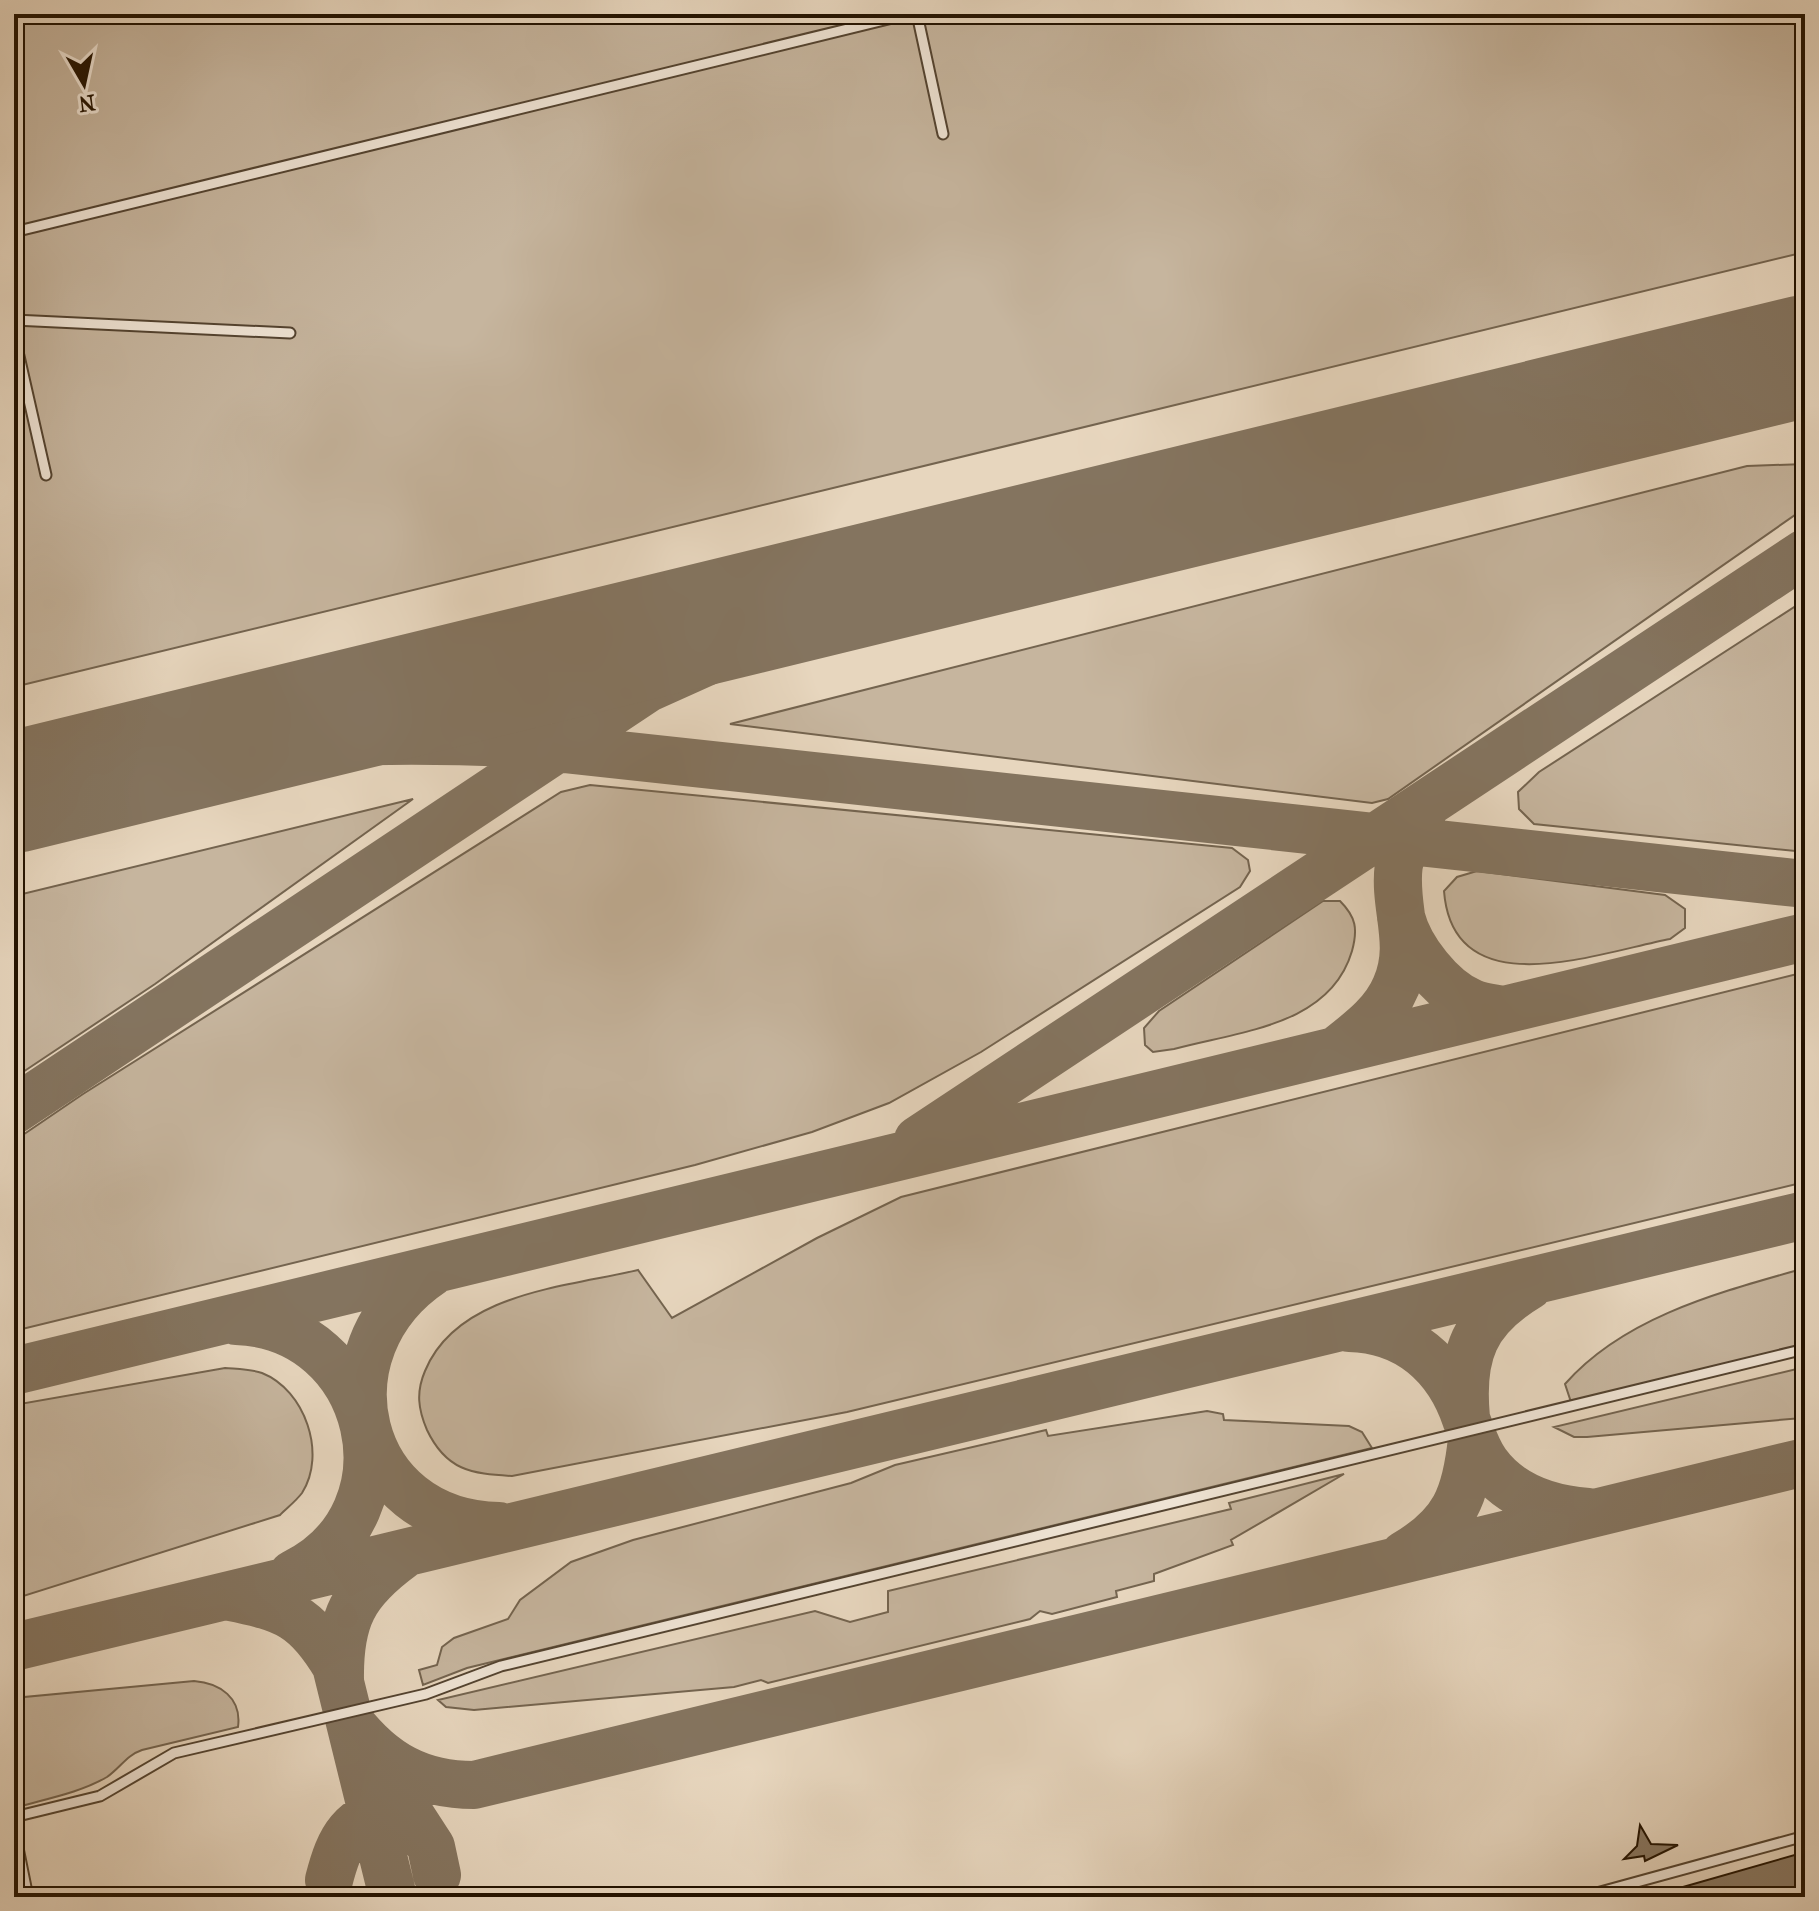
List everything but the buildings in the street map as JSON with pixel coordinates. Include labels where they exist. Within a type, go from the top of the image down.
[{"type":"lane","points":[[14,232],[909,14]]},
{"type":"lane","points":[[917,14],[943,134]]},
{"type":"lane","points":[[14,320],[290,333]]},
{"type":"lane","points":[[14,334],[46,475]]},
{"type":"lane","points":[[14,1817],[100,1796],[174,1753],[426,1694],[501,1666],[1805,1349]]},
{"type":"lane","points":[[14,1828],[28,1897]]},
{"type":"lane","points":[[1582,1897],[1805,1836]]},
{"type":"shaded area","points":[[14,14],[1805,14],[1805,252],[14,687]]},
{"type":"shaded area","points":[[1805,464],[1805,508],[1388,799],[1372,803],[730,724],[1747,466]]},
{"type":"shaded area","points":[[1805,600],[1805,852],[1534,824],[1519,809],[1518,792],[1539,772]]},
{"type":"shaded area","points":[[590,785],[1232,848],[1248,860],[1250,871],[1240,887],[981,1052],[889,1103],[812,1132],[695,1165],[14,1331],[14,1141],[83,1094],[561,792]]},
{"type":"shaded area","points":[[413,799],[155,984],[14,1078],[14,896]]},
{"type":"shaded area","points":[[1477,871],[1665,895],[1685,909],[1685,928],[1670,939],[1569,961],[1533,964],[1500,961],[1473,950],[1453,927],[1444,891],[1457,877]]},
{"type":"shaded area","points":[[1323,901],[1340,901],[1349,912],[1355,930],[1352,951],[1341,976],[1324,995],[1303,1010],[1254,1030],[1153,1052],[1145,1045],[1144,1028],[1159,1011]]},
{"type":"shaded area","points":[[1805,972],[1805,1182],[847,1412],[512,1476],[484,1474],[451,1462],[434,1443],[424,1422],[419,1400],[420,1386],[440,1345],[462,1325],[487,1309],[516,1298],[638,1270],[672,1318],[817,1238],[901,1197]]},
{"type":"shaded area","points":[[1805,1268],[1805,1345],[1571,1402],[1565,1384],[1589,1360],[1645,1324],[1708,1297]]},
{"type":"shaded area","points":[[1805,1367],[1803,1421],[1802,1418],[1587,1437],[1574,1437],[1554,1427]]},
{"type":"shaded area","points":[[225,1368],[262,1373],[277,1381],[300,1408],[312,1442],[312,1460],[309,1477],[297,1499],[280,1515],[14,1599],[14,1405]]},
{"type":"shaded area","points":[[1207,1411],[1223,1414],[1224,1420],[1349,1426],[1362,1432],[1372,1448],[467,1668],[423,1685],[419,1670],[437,1665],[442,1647],[454,1638],[508,1619],[520,1600],[571,1562],[633,1540],[851,1483],[895,1465],[1046,1430],[1048,1436]]},
{"type":"shaded area","points":[[1344,1474],[1231,1540],[1233,1545],[1154,1574],[1154,1581],[1116,1591],[1117,1597],[1052,1614],[1040,1611],[1030,1619],[768,1683],[761,1680],[734,1687],[474,1710],[446,1707],[438,1700],[815,1611],[850,1622],[888,1612],[888,1591],[1231,1509],[1229,1503]]},
{"type":"shaded area","points":[[194,1681],[212,1685],[233,1700],[238,1727],[142,1750],[107,1777],[87,1787],[21,1806],[14,1795],[14,1698]]},
{"type":"taxiway","points":[[1478,437],[1649,398],[1805,377]]},
{"type":"taxiway","points":[[14,1110],[648,688],[777,630],[880,589],[1041,543]]},
{"type":"taxiway","points":[[918,1140],[1805,553]]},
{"type":"taxiway","points":[[14,793],[171,760],[260,748],[367,741],[510,743],[1805,884]]},
{"type":"taxiway","points":[[1338,1049],[1379,1013],[1396,986],[1404,944],[1398,882],[1400,860],[1407,838],[1422,814]]},
{"type":"taxiway","points":[[1401,917],[1411,942],[1438,979],[1472,1003],[1503,1010]]},
{"type":"taxiway","points":[[14,1371],[1805,937]]},
{"type":"taxiway","points":[[14,1647],[1805,1215]]},
{"type":"taxiway","points":[[432,1272],[395,1305],[372,1345],[363,1386],[367,1428],[383,1465],[411,1496],[450,1517],[499,1526]]},
{"type":"taxiway","points":[[1466,1418],[1466,1375],[1475,1340],[1495,1312],[1529,1286]]},
{"type":"taxiway","points":[[236,1321],[284,1331],[321,1354],[348,1387],[364,1426],[367,1468],[357,1509],[332,1546],[293,1574]]},
{"type":"taxiway","points":[[1349,1328],[1370,1330],[1407,1343],[1436,1367],[1458,1400],[1483,1458],[1507,1484],[1545,1504],[1588,1512]]},
{"type":"taxiway","points":[[1404,1555],[1435,1532],[1455,1507],[1466,1477],[1472,1439]]},
{"type":"taxiway","points":[[350,1722],[376,1750],[404,1769],[436,1781],[474,1785],[1805,1462]]},
{"type":"taxiway","points":[[340,1680],[342,1640],[352,1609],[372,1582],[402,1556]]},
{"type":"taxiway","points":[[230,1597],[266,1605],[293,1617],[315,1636],[336,1666],[393,1897]]},
{"type":"taxiway","points":[[383,1773],[431,1847],[437,1875]]},
{"type":"taxiway","points":[[329,1880],[338,1852],[350,1831],[368,1817],[396,1806]]},
{"type":"runway","points":[[14,792],[1805,356]]}]
